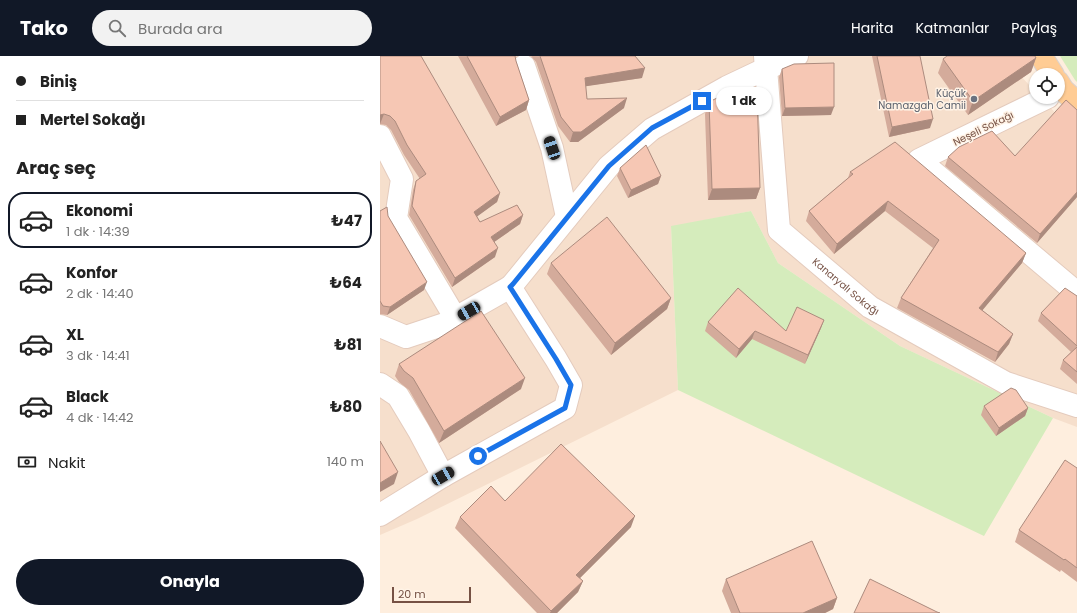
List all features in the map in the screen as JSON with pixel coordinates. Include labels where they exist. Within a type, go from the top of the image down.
[{"type":"main road","points":[[1041,56],[1048,68]]},
{"type":"street","points":[[380,326],[406,337],[445,324],[510,287],[609,166],[652,128],[727,87],[765,62],[797,56]]},
{"type":"street","name":"Kanaryalı Sokağı","points":[[765,62],[779,230],[870,307],[1006,383],[1077,406]]},
{"type":"street","points":[[524,66],[552,148],[567,218]]},
{"type":"street","name":"Neşeli Sokağı","points":[[1032,104],[919,160],[1077,293]]},
{"type":"street","points":[[380,136],[402,179],[396,218],[456,318]]},
{"type":"street","points":[[380,515],[443,476],[565,408],[571,385],[510,287]]},
{"type":"street","points":[[380,384],[398,396],[443,476]]},
{"type":"shaded area","points":[[380,56],[1002,56],[1029,85],[1029,104],[1047,104],[1077,136],[1077,427],[1053,418],[900,346],[778,263],[751,211],[671,227],[678,390],[417,519],[380,535]]},
{"type":"green space","points":[[1060,56],[1077,56],[1077,82],[1075,80]]},
{"type":"green space","points":[[751,211],[778,263],[900,346],[1053,418],[984,536],[678,390],[671,226]]},
{"type":"building","points":[[380,56],[421,56],[500,193],[474,212],[480,222],[517,205],[523,215],[491,237],[498,248],[455,278],[412,206],[416,181],[426,174],[407,145],[395,121],[390,116],[384,114],[380,115]]},
{"type":"building","points":[[467,56],[515,56],[529,100],[500,117]]},
{"type":"building","points":[[540,56],[635,56],[645,68],[585,78],[587,99],[627,98],[581,132],[573,132],[561,117]]},
{"type":"building","points":[[877,56],[920,56],[933,119],[892,127]]},
{"type":"building","name":"Küçük Namazgah Camii","points":[[947,56],[1035,56],[1036,58],[973,101],[943,59]]},
{"type":"building","points":[[834,63],[834,107],[785,108],[782,69],[794,64]]},
{"type":"building","points":[[757,93],[760,188],[712,189],[709,102],[725,94]]},
{"type":"building","points":[[1066,100],[1077,110],[1077,192],[1040,234],[948,157],[959,147],[992,131],[1015,156],[1062,104],[1065,104]]},
{"type":"building","points":[[895,142],[1026,253],[979,308],[1013,334],[998,352],[901,298],[939,240],[888,201],[837,244],[809,211],[853,174],[850,172]]},
{"type":"building","points":[[646,145],[661,176],[631,190],[620,168]]},
{"type":"building","points":[[387,207],[388,216],[427,282],[390,307],[383,306],[380,301],[380,211]]},
{"type":"building","points":[[607,217],[671,298],[615,343],[551,263]]},
{"type":"building","points":[[738,288],[786,331],[797,307],[824,320],[808,355],[755,331],[739,349],[708,322]]},
{"type":"building","points":[[1065,288],[1077,296],[1077,346],[1041,313]]},
{"type":"building","points":[[481,311],[525,378],[444,431],[413,378],[404,371],[399,364]]},
{"type":"building","points":[[1077,347],[1077,372],[1063,360]]},
{"type":"building","points":[[1011,388],[1016,390],[1028,408],[999,428],[984,406]]},
{"type":"building","points":[[380,441],[398,472],[380,483]]},
{"type":"building","points":[[561,444],[635,516],[576,575],[583,581],[551,611],[460,517],[491,486],[505,501]]},
{"type":"building","points":[[1065,460],[1077,468],[1077,568],[1019,530]]},
{"type":"building","points":[[812,541],[837,598],[803,613],[740,613],[726,579]]},
{"type":"building","points":[[870,579],[937,612],[940,613],[854,613]]},
{"type":"place","name":"Küçük Namazgah Camii","points":[[974,99]]},
{"type":"route","points":[[478,456],[565,408],[571,385],[510,287],[609,166],[652,128],[702,101]]}]
